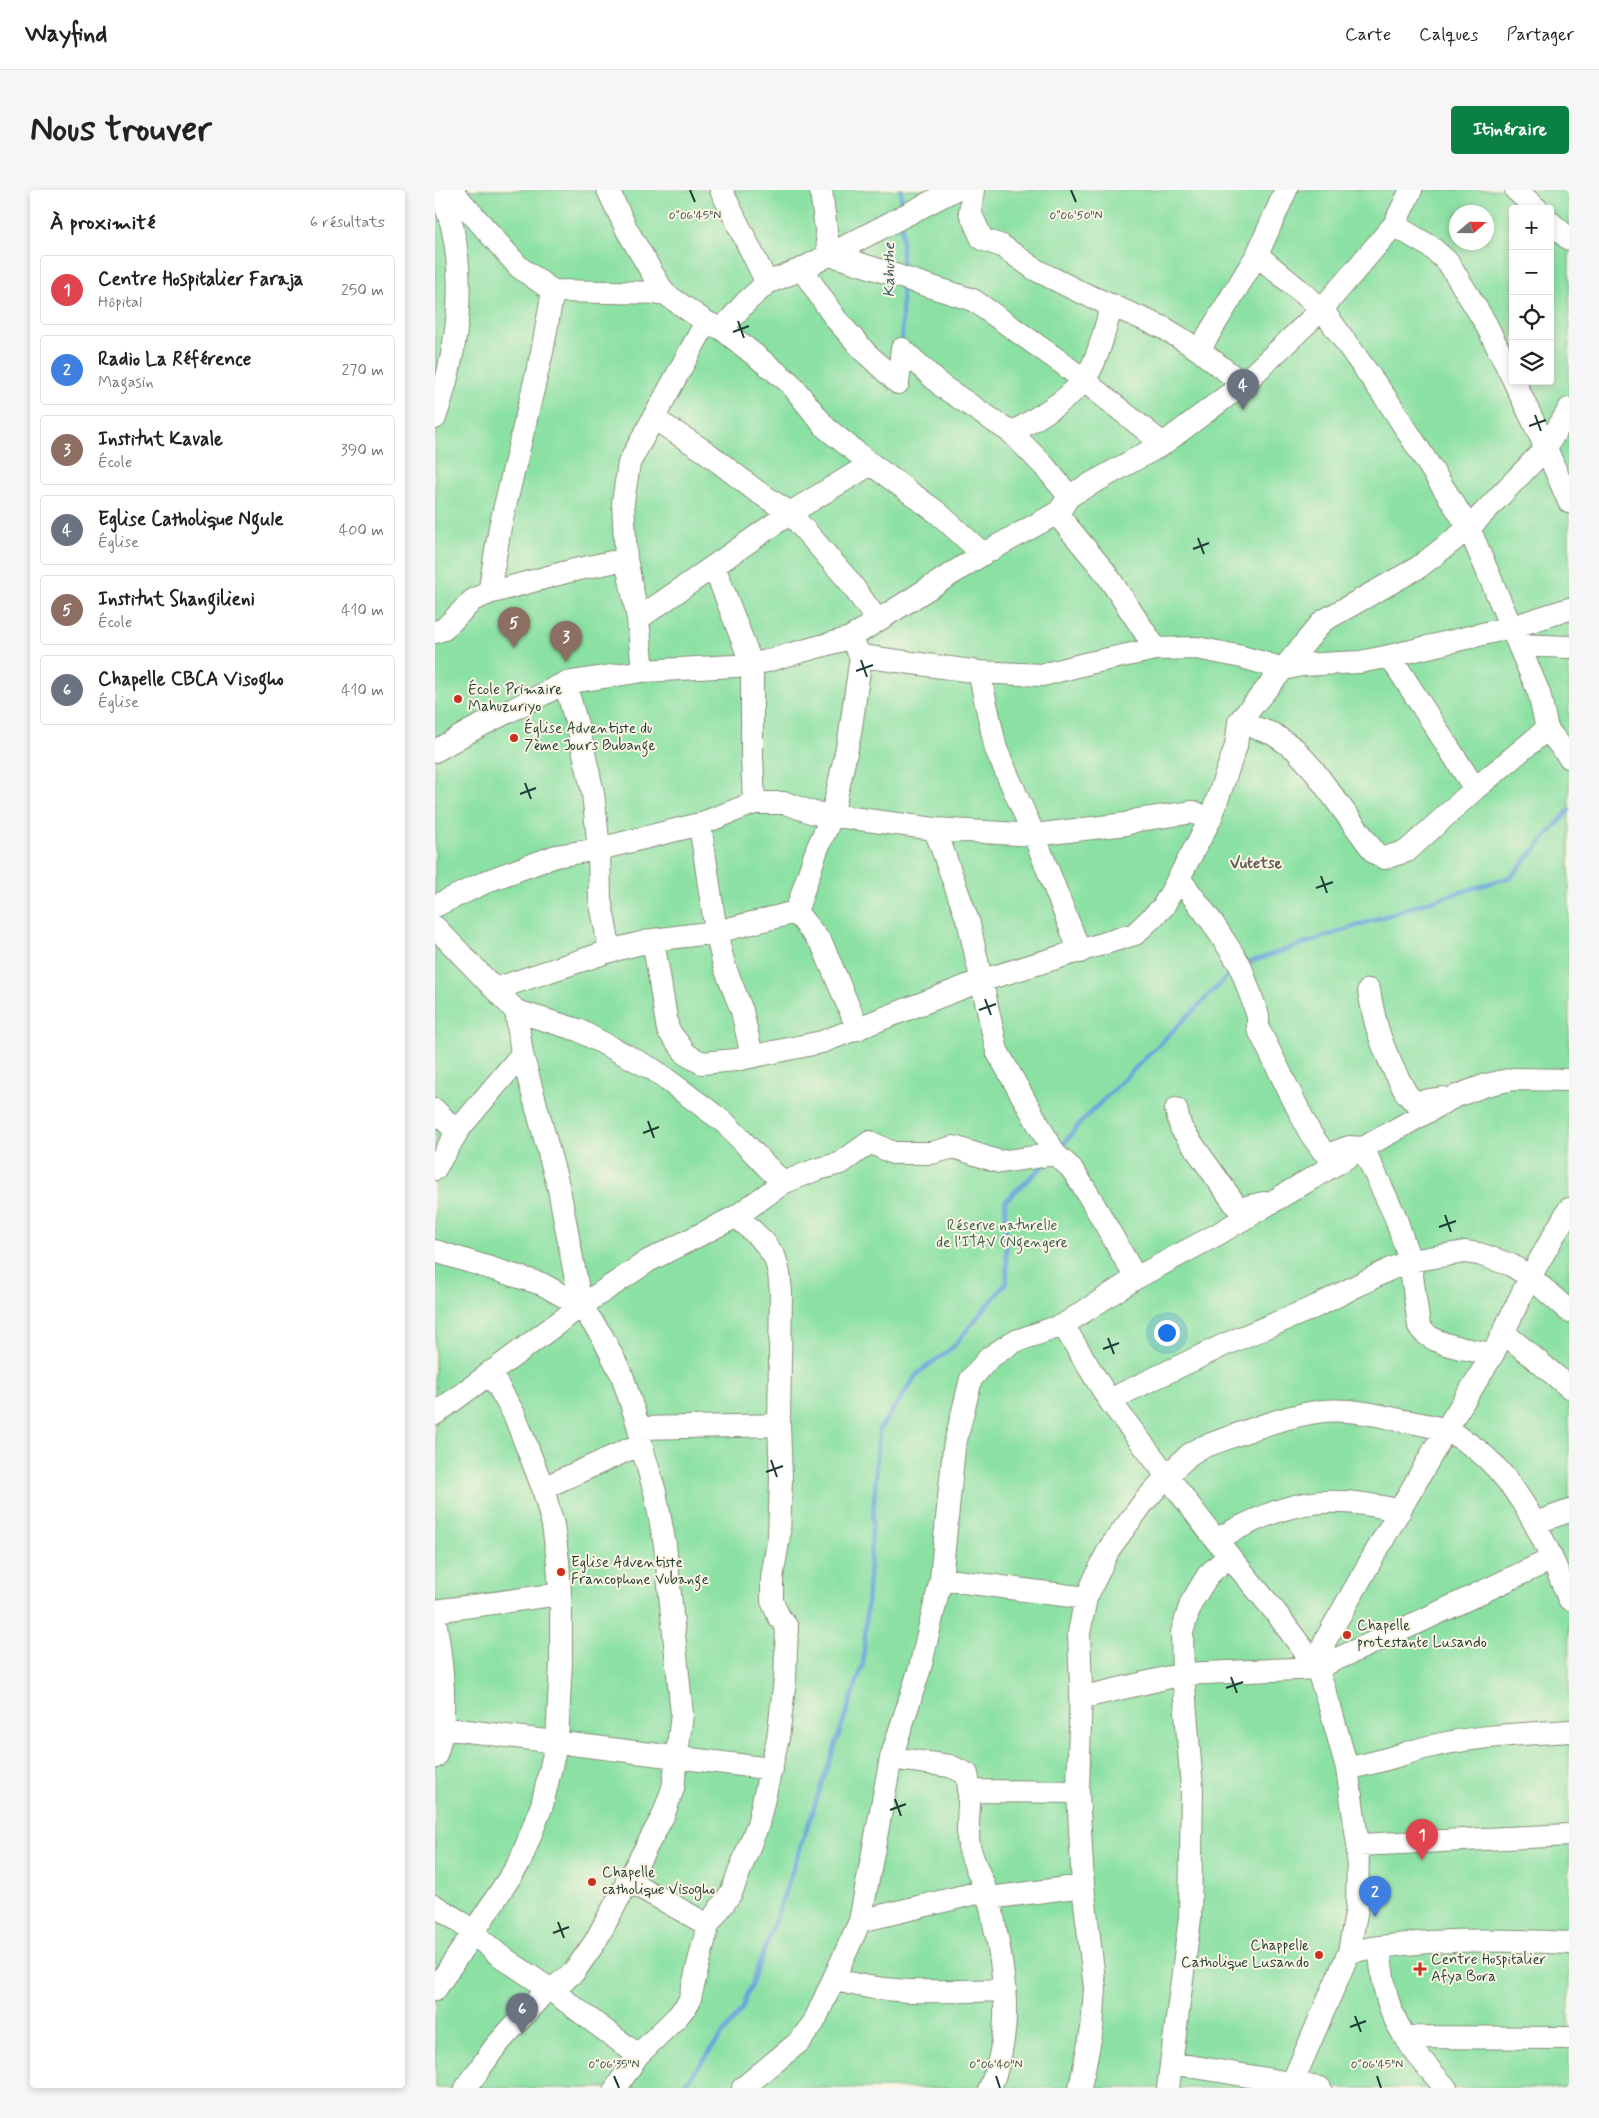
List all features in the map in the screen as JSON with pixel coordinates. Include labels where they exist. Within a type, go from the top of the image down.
[{"type":"street","points":[[435,418],[441,381],[456,342],[460,290],[444,230],[440,190]]},
{"type":"street","points":[[451,190],[519,268],[553,291],[664,293]]},
{"type":"street","points":[[607,190],[627,230],[664,293],[714,326],[790,383],[826,428],[938,513],[983,554]]},
{"type":"street","points":[[721,190],[767,283]]},
{"type":"street","points":[[821,190],[829,254]]},
{"type":"street","points":[[643,671],[638,619],[626,559],[623,502],[629,463],[653,418],[714,326],[745,303],[767,283],[802,269],[954,190]]},
{"type":"street","points":[[973,190],[970,212],[982,239],[1003,246],[1036,270],[1164,328],[1199,350],[1243,384]]},
{"type":"street","points":[[1199,350],[1257,255],[1286,190]]},
{"type":"street","points":[[796,912],[817,849],[832,816],[850,734],[856,647],[877,620],[1163,444],[1243,384],[1322,309],[1394,225],[1411,190]]},
{"type":"street","points":[[1516,190],[1533,205]]},
{"type":"street","points":[[1394,225],[1431,247],[1448,262],[1485,324],[1509,372]]},
{"type":"street","points":[[1554,226],[1569,240]]},
{"type":"street","points":[[829,254],[973,300],[1084,380],[1163,444]]},
{"type":"street","points":[[1257,255],[1322,309],[1390,404],[1469,528],[1539,693],[1547,729],[1569,758]]},
{"type":"street","points":[[802,269],[835,318],[865,352],[898,383],[902,349],[943,387],[1012,433],[1045,467],[1062,505],[1156,649]]},
{"type":"street","points":[[489,593],[502,518],[542,352],[553,291]]},
{"type":"street","points":[[1012,433],[1050,410],[1084,380],[1099,350],[1112,305]]},
{"type":"street","points":[[1516,385],[1547,448],[1569,502]]},
{"type":"street","points":[[653,940],[668,1030],[687,1054],[702,1063],[752,1056],[822,1042],[980,981],[1135,934],[1163,907],[1210,820],[1236,746],[1239,722],[1323,621],[1419,567],[1469,528],[1547,448],[1569,409]]},
{"type":"street","points":[[653,418],[705,452],[755,490],[790,513],[849,580],[877,620]]},
{"type":"street","points":[[638,619],[790,513],[871,464]]},
{"type":"street","points":[[435,632],[445,629],[473,600],[489,593],[570,571],[626,559]]},
{"type":"street","points":[[714,566],[752,665],[751,756],[754,803]]},
{"type":"street","points":[[435,752],[472,730],[565,683],[643,671],[752,665],[856,647],[979,672],[1042,676],[1089,663],[1156,649],[1197,648],[1242,657],[1284,669],[1301,665],[1360,662],[1516,636],[1569,609]]},
{"type":"street","points":[[1516,636],[1569,647]]},
{"type":"street","points":[[1390,656],[1475,789]]},
{"type":"street","points":[[979,672],[996,749],[1080,952]]},
{"type":"street","points":[[565,683],[580,735],[593,793],[599,849],[600,899],[610,951]]},
{"type":"street","points":[[1239,722],[1273,734],[1295,749],[1312,768],[1375,853],[1384,858],[1407,851],[1475,789],[1547,729]]},
{"type":"street","points":[[435,906],[489,880],[555,856],[599,849],[700,824],[754,803],[785,804],[814,813],[832,816],[935,828],[1033,835],[1126,824],[1138,820],[1193,812],[1210,820]]},
{"type":"street","points":[[700,824],[716,932],[724,964],[742,1011],[752,1056]]},
{"type":"street","points":[[935,828],[969,924],[980,981],[997,1051],[1055,1154],[1071,1168],[1085,1189],[1136,1278]]},
{"type":"street","points":[[1179,878],[1212,922],[1239,965],[1258,1016],[1258,1028],[1310,1133],[1323,1151],[1332,1153],[1349,1147],[1363,1148]]},
{"type":"street","points":[[495,989],[610,951],[653,940],[716,932],[796,912]]},
{"type":"street","points":[[796,912],[821,944],[858,1029]]},
{"type":"street","points":[[435,927],[516,1011],[578,1030],[655,1070],[725,1123],[783,1183]]},
{"type":"street","points":[[1369,990],[1376,1030],[1385,1054],[1407,1096],[1416,1102],[1454,1097]]},
{"type":"street","points":[[466,2088],[495,2047],[550,1989],[574,1972],[609,1918],[627,1880],[663,1816],[673,1788],[682,1714],[665,1545],[655,1492],[622,1375],[602,1336],[581,1306],[559,1189],[521,1054],[516,1011]]},
{"type":"street","points":[[435,1169],[457,1132],[521,1054]]},
{"type":"street","points":[[743,2088],[800,2041],[814,2022],[860,1920],[891,1758],[920,1668],[941,1579],[954,1448],[971,1379],[989,1358],[1013,1342],[1063,1325],[1136,1278],[1273,1202],[1363,1148],[1454,1097],[1486,1085],[1513,1079],[1569,1080]]},
{"type":"street","points":[[1176,1109],[1181,1128],[1237,1207],[1242,1208],[1273,1202]]},
{"type":"street","points":[[435,1110],[457,1132]]},
{"type":"street","points":[[435,1414],[581,1306],[648,1261],[737,1216],[783,1183],[815,1170],[841,1163],[870,1142],[893,1153],[931,1153],[954,1147],[1000,1162],[1055,1154]]},
{"type":"street","points":[[1363,1148],[1395,1216],[1409,1261],[1419,1326],[1423,1333],[1432,1339],[1493,1354]]},
{"type":"street","points":[[1317,1668],[1325,1641],[1445,1431],[1493,1354],[1530,1277],[1569,1209]]},
{"type":"street","points":[[616,2088],[639,2055],[679,2016],[689,2002],[708,1925],[731,1893],[760,1818],[778,1738],[785,1679],[787,1627],[779,1617],[772,1601],[772,1578],[779,1536],[781,1479],[779,1425],[781,1302],[779,1273],[775,1258],[764,1242],[737,1216]]},
{"type":"street","points":[[435,1251],[542,1284],[581,1306]]},
{"type":"street","points":[[1109,1400],[1216,1348],[1317,1306],[1409,1261],[1465,1252],[1479,1254],[1511,1265],[1567,1305]]},
{"type":"street","points":[[1063,1325],[1109,1400],[1222,1548],[1277,1614],[1317,1668],[1330,1707],[1347,1768],[1358,1845],[1357,1908],[1349,1952],[1291,2086]]},
{"type":"street","points":[[1504,1333],[1569,1387]]},
{"type":"street","points":[[435,1990],[520,1862],[542,1805],[557,1742],[561,1662],[560,1594],[554,1534],[543,1488],[514,1414],[491,1372]]},
{"type":"street","points":[[1079,2088],[1092,2030],[1095,1988],[1083,1886],[1077,1792],[1080,1698],[1079,1633],[1086,1598],[1109,1549],[1167,1476],[1190,1454],[1200,1448],[1285,1419],[1324,1411],[1349,1411],[1445,1431],[1491,1461],[1535,1523],[1553,1559],[1569,1599]]},
{"type":"street","points":[[543,1488],[640,1436],[779,1425]]},
{"type":"street","points":[[1168,2088],[1190,1918],[1192,1788],[1183,1674],[1182,1632],[1191,1603],[1222,1548],[1267,1514],[1300,1503],[1321,1501],[1347,1501],[1377,1505],[1400,1511]]},
{"type":"street","points":[[1535,1523],[1569,1511]]},
{"type":"street","points":[[1080,1698],[1183,1674],[1317,1668],[1553,1559]]},
{"type":"street","points":[[941,1579],[1086,1598]]},
{"type":"street","points":[[435,1611],[560,1594]]},
{"type":"street","points":[[435,1618],[442,1684],[435,1757]]},
{"type":"street","points":[[438,1727],[772,1769]]},
{"type":"street","points":[[1347,1768],[1367,1765],[1438,1745],[1487,1738],[1569,1731]]},
{"type":"street","points":[[891,1758],[950,1766],[967,1774],[971,1791],[967,1819],[969,1847],[987,1895],[1005,1990],[1003,2038],[997,2070],[990,2088]]},
{"type":"street","points":[[971,1791],[1077,1792]]},
{"type":"street","points":[[1358,1845],[1569,1835]]},
{"type":"street","points":[[627,1880],[708,1925]]},
{"type":"street","points":[[860,1920],[987,1895],[1083,1886]]},
{"type":"street","points":[[435,1906],[499,1955],[550,1989],[639,2055]]},
{"type":"street","points":[[1349,1952],[1379,1946],[1465,1940],[1569,1943]]},
{"type":"street","points":[[1379,1946],[1388,2000],[1398,2025],[1424,2063],[1446,2088]]},
{"type":"street","points":[[834,1979],[881,1989],[1005,1990]]},
{"type":"street","points":[[1407,2037],[1569,2038]]},
{"type":"street","points":[[1171,2063],[1291,2086],[1320,2088]]},
{"type":"green space","name":"Réserve naturelle de l'ITAV (Ngengere","points":[[435,190],[1569,190],[1569,2088],[435,2088]]},
{"type":"waterway","name":"Kahuthe","points":[[901,190],[902,211]]},
{"type":"waterway","name":"Kahuthe","points":[[902,223],[902,271]]},
{"type":"waterway","name":"Kahuthe","points":[[902,283],[902,343]]},
{"type":"waterway","points":[[1247,963],[1421,904],[1511,877],[1569,810]]},
{"type":"waterway","points":[[1060,1149],[1081,1122],[1234,970]]},
{"type":"waterway","points":[[682,2088],[742,2009],[779,1910],[863,1664],[879,1430],[918,1373],[952,1348],[1007,1282],[1005,1201],[1044,1165]]},
{"type":"place","name":"Eglise Catholique Ngule","points":[[1243,410]]},
{"type":"place","name":"Institut Shangilieni","points":[[514,648]]},
{"type":"place","name":"Institut Kavale","points":[[566,662]]},
{"type":"place","name":"École Primaire Mahuzuriyo","points":[[458,699]]},
{"type":"place","name":"Église Adventiste du 7ème Jours Bubange","points":[[514,738]]},
{"type":"place","name":"Eglise Adventiste Francophone Vubange","points":[[561,1572]]},
{"type":"place","name":"Chapelle protestante Lusando","points":[[1347,1635]]},
{"type":"place","name":"Centre Hospitalier Faraja","points":[[1422,1860]]},
{"type":"place","name":"Chapelle catholique Visogho","points":[[592,1882]]},
{"type":"place","name":"Radio La Référence","points":[[1375,1917]]},
{"type":"place","name":"Chappelle Catholique Lusando","points":[[1319,1955]]},
{"type":"place","name":"Centre Hospitalier Afya Bora","points":[[1420,1969]]},
{"type":"place","name":"Chapelle CBCA Visogho","points":[[522,2034]]},
{"type":"district","name":"Vutetse","points":[[1256,863]]}]
